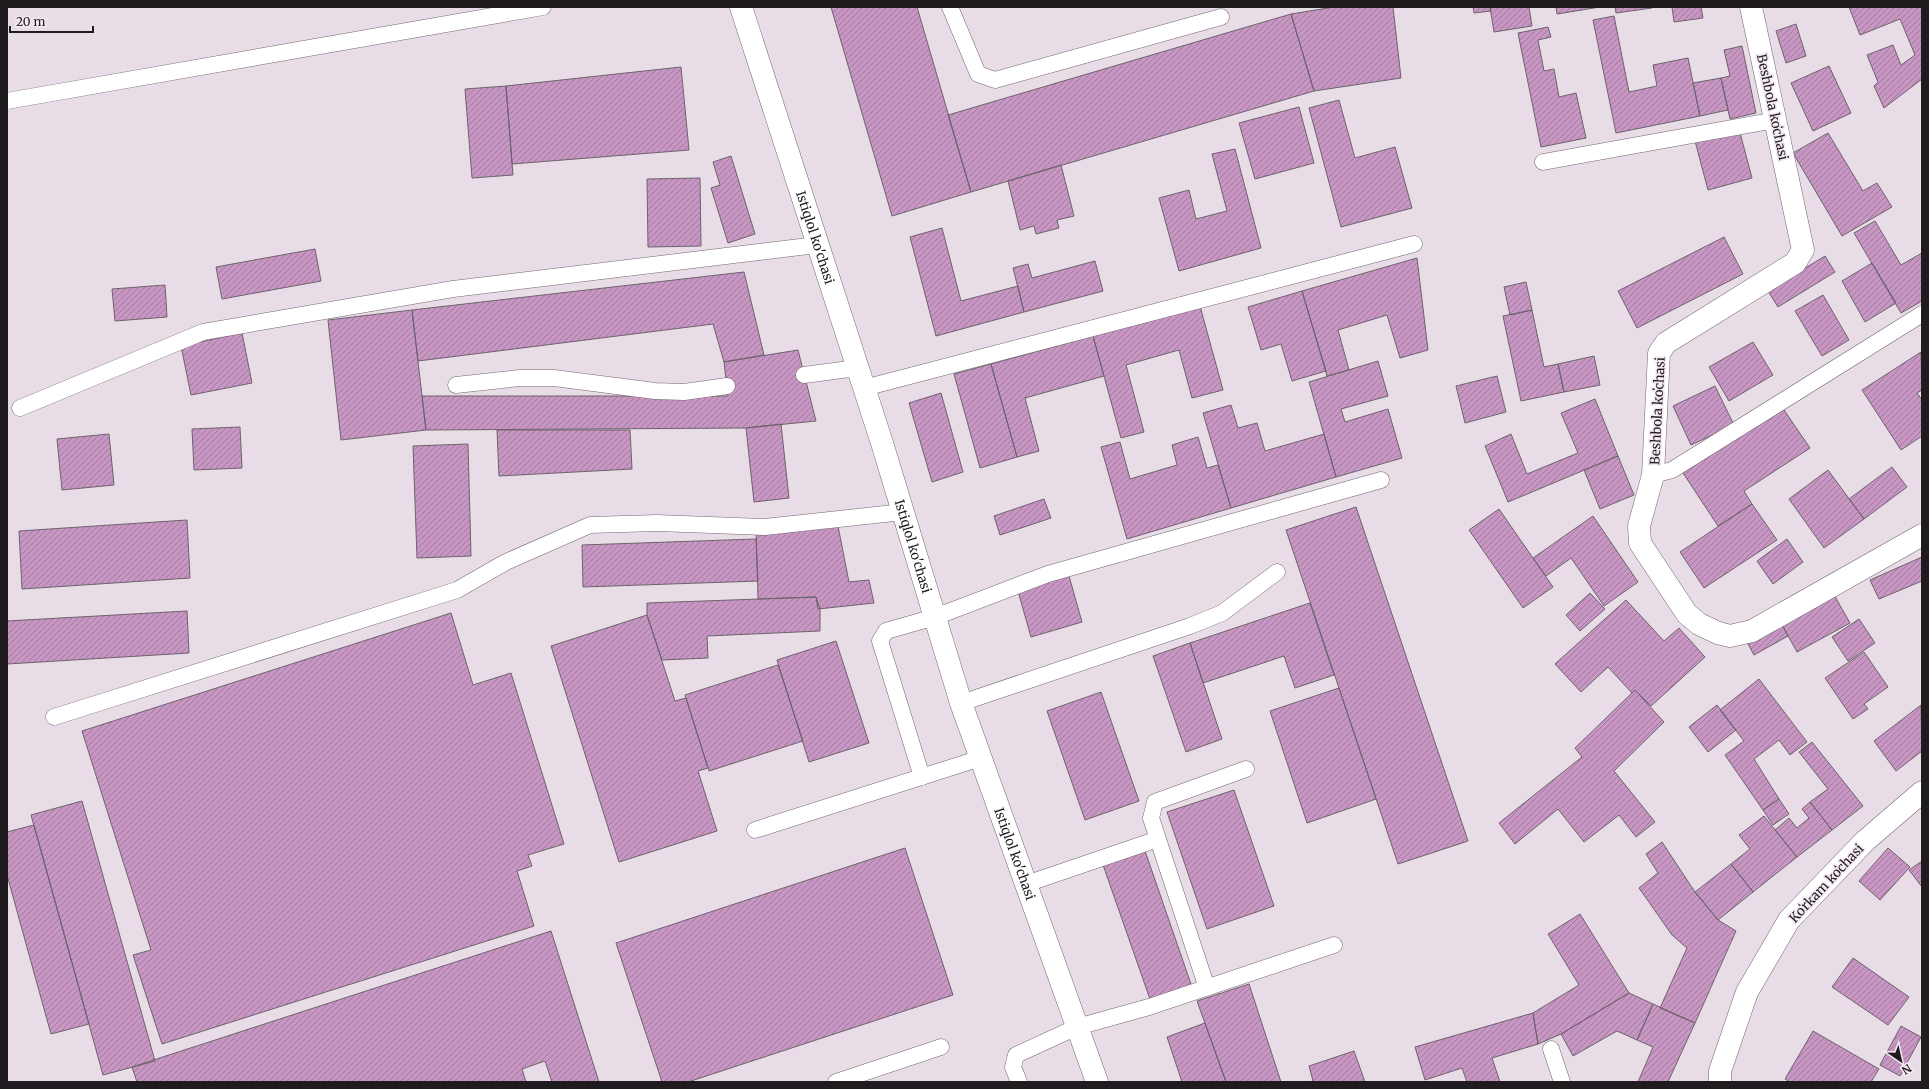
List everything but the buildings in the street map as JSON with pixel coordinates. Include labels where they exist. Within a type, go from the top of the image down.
[{"type":"street","name":"Istiqlol ko'chasi","points":[[741,7],[861,378],[961,703],[1097,1082]]},
{"type":"street","name":"Beshbola koʻchasi","points":[[1752,7],[1803,250],[1795,263],[1666,343],[1659,353],[1653,475],[1639,526],[1640,543],[1687,614],[1699,624],[1718,633],[1730,636],[1752,631],[1922,535]]},
{"type":"street","name":"Koʻrkam koʻchasi","points":[[1720,1082],[1720,1071],[1747,992],[1790,920],[1865,841],[1922,792]]},
{"type":"lane","points":[[7,102],[543,7]]},
{"type":"lane","points":[[950,7],[978,74],[995,80],[1221,17]]},
{"type":"lane","points":[[1543,162],[1776,120]]},
{"type":"lane","points":[[804,375],[861,378],[1414,244]]},
{"type":"lane","points":[[20,408],[203,332],[453,289],[817,245]]},
{"type":"lane","points":[[1653,475],[1672,470],[1922,314]]},
{"type":"lane","points":[[456,385],[520,378],[554,378],[655,391],[684,392],[727,386]]},
{"type":"lane","points":[[922,777],[880,641],[886,631],[935,618],[1048,574],[1381,480]]},
{"type":"lane","points":[[54,718],[457,590],[506,562],[590,525],[657,523],[765,527],[903,512]]},
{"type":"lane","points":[[961,703],[1190,626],[1222,613],[1276,572]]},
{"type":"lane","points":[[755,830],[981,758]]},
{"type":"lane","points":[[1207,988],[1151,818],[1156,802],[1246,769]]},
{"type":"lane","points":[[1026,884],[1158,839]]},
{"type":"lane","points":[[1019,1082],[1013,1067],[1016,1055],[1077,1027],[1207,988],[1334,945]]},
{"type":"lane","points":[[836,1082],[941,1047]]},
{"type":"lane","points":[[1551,1049],[1562,1082]]}]
